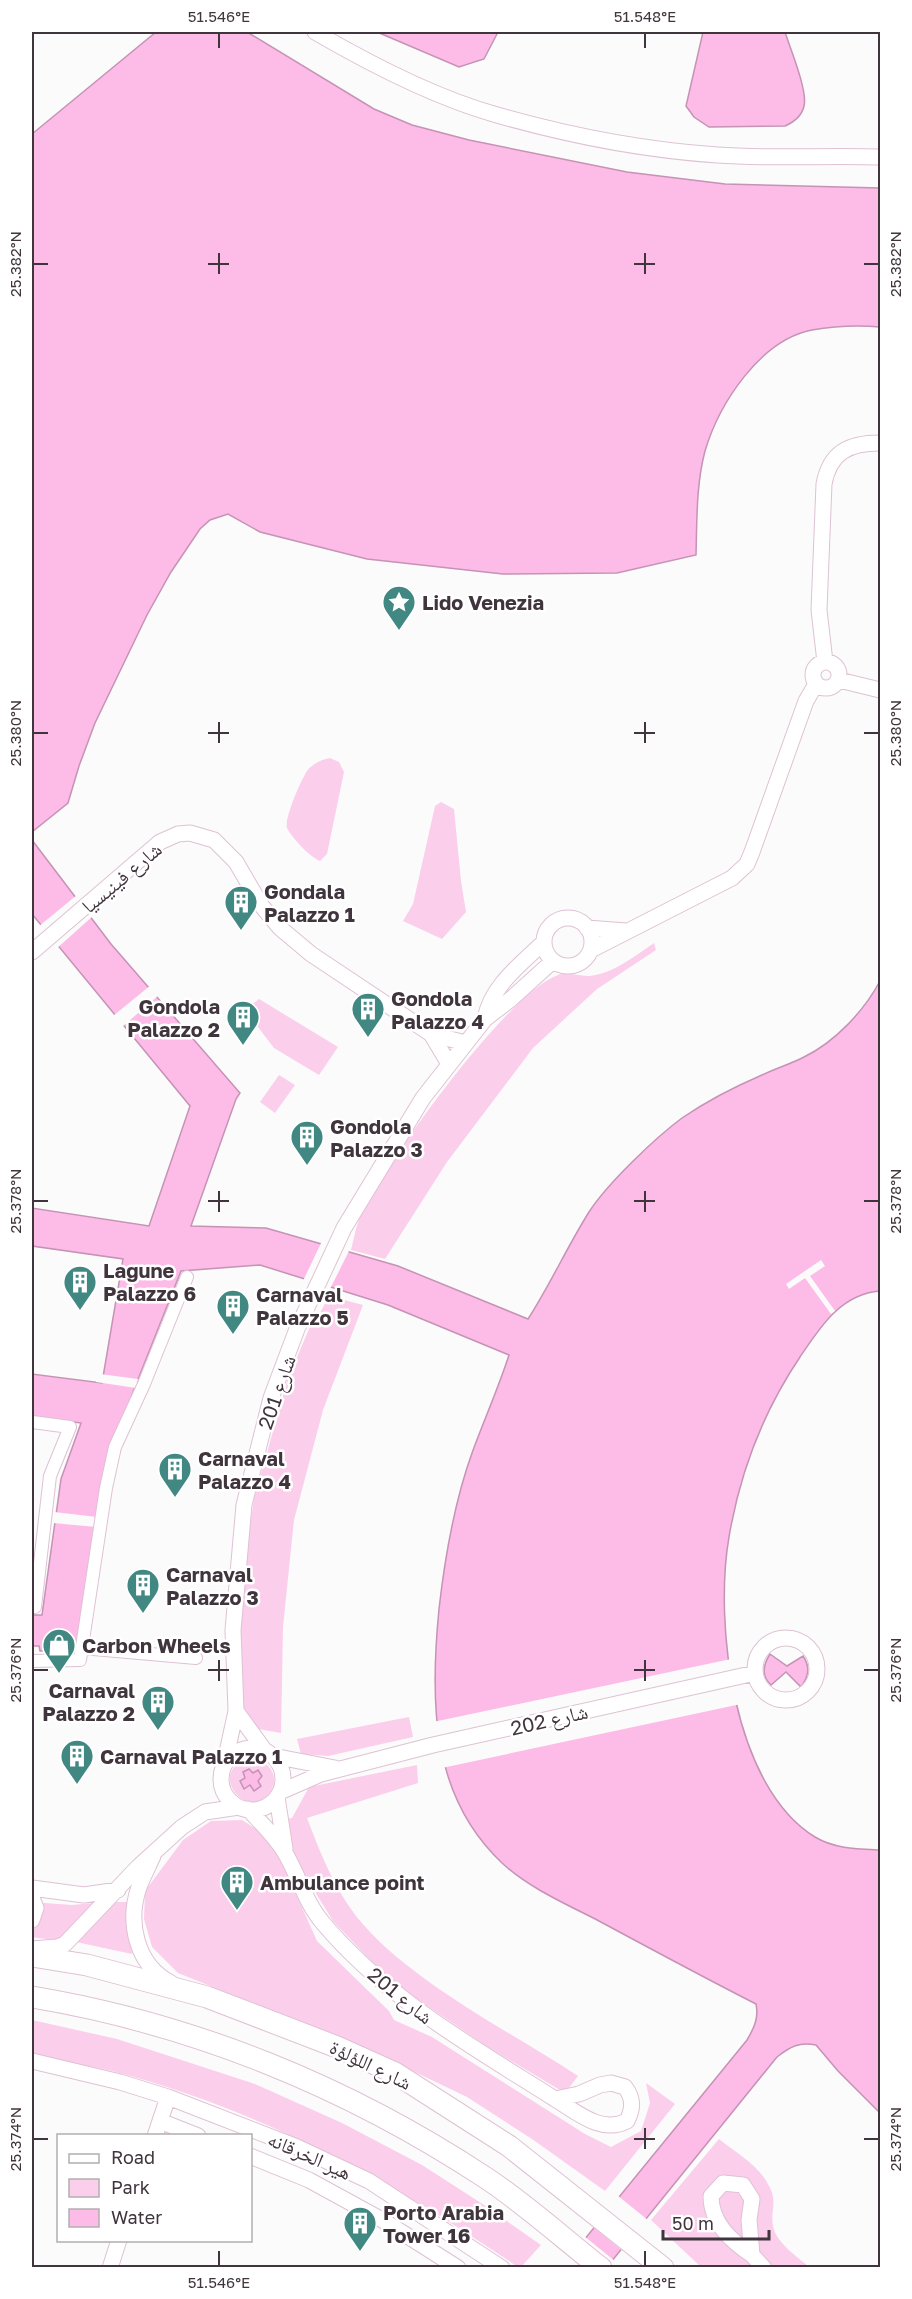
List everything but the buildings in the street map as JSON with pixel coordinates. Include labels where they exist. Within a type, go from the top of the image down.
[{"type":"main road","name":"شارع اللؤلؤة","points":[[32,1956],[87,1965],[207,1997],[337,2047],[395,2073],[509,2146],[641,2248],[663,2268]]},
{"type":"main road","points":[[32,1997],[79,2005],[143,2021],[251,2055],[299,2076],[416,2135],[487,2178],[601,2268]]},
{"type":"street","points":[[315,32],[379,67],[496,115],[622,143],[717,155],[880,157]]},
{"type":"street","points":[[825,662],[819,610],[826,472],[831,461],[850,447],[865,443],[880,443]]},
{"type":"street","points":[[825,662],[838,668],[839,680],[827,689],[816,684],[813,678],[814,669],[825,662]]},
{"type":"street","points":[[839,680],[880,690]]},
{"type":"street","points":[[591,950],[591,937],[579,921],[572,919],[558,921],[548,929],[544,942],[548,956],[553,961],[566,966],[573,965],[585,958],[591,950],[732,878],[747,864],[806,701],[816,684]]},
{"type":"street","name":"شارع فينيسيا","points":[[34,950],[160,843],[178,834],[190,833],[213,840],[236,862],[261,905],[280,928],[311,954],[431,1034],[465,1043]]},
{"type":"street","points":[[586,928],[626,931]]},
{"type":"street","name":"شارع 201","points":[[485,1019],[488,1005],[502,985],[544,942]]},
{"type":"street","name":"شارع 201","points":[[224,1766],[236,1711],[233,1630],[244,1505],[271,1398],[307,1305],[344,1228],[403,1129],[448,1064],[485,1019],[553,961]]},
{"type":"street","name":"شارع فينيسيا","points":[[431,1034],[448,1064]]},
{"type":"street","points":[[32,1661],[80,1660],[106,1488],[115,1447],[144,1384],[187,1277]]},
{"type":"street","points":[[32,1422],[70,1427],[50,1476],[35,1606],[32,1606]]},
{"type":"street","points":[[781,1638],[806,1645],[812,1652],[817,1669],[816,1678],[806,1692],[790,1700],[781,1700],[766,1694],[760,1688],[754,1673],[756,1658],[765,1645],[781,1638]]},
{"type":"street","points":[[81,1648],[196,1658]]},
{"type":"street","name":"شارع 202","points":[[278,1794],[321,1774],[434,1745],[754,1673]]},
{"type":"street","points":[[32,1949],[65,1944],[156,1850],[182,1827],[205,1812],[267,1806],[278,1794],[282,1773],[236,1711]]},
{"type":"street","points":[[205,1812],[221,1782],[224,1766],[237,1752],[246,1749],[269,1754]]},
{"type":"street","name":"شارع 202","points":[[269,1754],[321,1767],[344,1768]]},
{"type":"street","points":[[221,1782],[226,1797],[243,1808]]},
{"type":"street","name":"شارع 201","points":[[278,1794],[285,1852]]},
{"type":"street","name":"شارع 201","points":[[243,1808],[271,1833],[285,1852],[312,1906],[323,1922],[384,1984],[451,2034],[555,2099],[603,2126],[616,2127],[627,2121],[632,2105],[632,2099],[625,2087],[611,2083],[555,2099]]},
{"type":"street","points":[[156,1850],[139,1886],[135,1911],[136,1940],[149,1966],[163,1979],[207,1997]]},
{"type":"street","points":[[32,1888],[84,1894],[139,1886]]},
{"type":"street","points":[[32,1898],[36,1908],[32,1920]]},
{"type":"street","name":"هير الخرقانه","points":[[32,2061],[120,2082],[168,2097],[297,2147],[369,2181],[502,2268]]},
{"type":"street","points":[[168,2097],[166,2130],[187,2134]]},
{"type":"street","points":[[252,2157],[309,2180],[384,2222],[458,2268]]},
{"type":"street","points":[[110,2268],[119,2242]]},
{"type":"street","points":[[752,2255],[764,2268]]},
{"type":"green space","points":[[330,758],[339,762],[344,772],[327,854],[320,861],[311,856],[297,842],[287,828],[287,823],[307,771],[317,762]]},
{"type":"green space","points":[[441,802],[454,809],[466,912],[442,939],[403,921],[413,904],[435,806]]},
{"type":"green space","points":[[654,943],[656,950],[597,989],[533,1048],[447,1162],[385,1259],[351,1250],[361,1215],[395,1158],[449,1082],[509,1013],[536,988],[558,975],[599,974],[624,963]]},
{"type":"green space","points":[[259,999],[338,1047],[319,1075],[274,1048],[245,1010]]},
{"type":"green space","points":[[279,1075],[295,1085],[275,1113],[260,1102]]},
{"type":"green space","points":[[329,1296],[363,1305],[323,1410],[294,1520],[283,1627],[281,1733],[252,1728],[238,1707],[238,1608],[254,1499],[287,1381],[314,1317],[318,1317]]},
{"type":"green space","points":[[409,1717],[413,1737],[328,1756],[301,1754],[297,1739]]},
{"type":"green space","points":[[250,1758],[266,1764],[273,1773],[274,1779],[271,1791],[262,1800],[252,1802],[243,1799],[230,1783],[231,1774],[237,1765]]},
{"type":"green space","points":[[417,1765],[418,1783],[307,1818],[328,1868],[340,1893],[356,1916],[403,1962],[460,2003],[578,2076],[565,2093],[488,2047],[389,1980],[333,1921],[299,1866],[289,1840],[287,1819],[292,1818],[309,1787]]},
{"type":"green space","points":[[242,1820],[258,1830],[275,1847],[317,1941],[389,2011],[394,2020],[432,2037],[585,2134],[611,2147],[641,2131],[650,2103],[646,2083],[675,2104],[605,2191],[532,2139],[467,2097],[367,2049],[178,1973],[152,1947],[144,1919],[145,1891],[183,1840],[211,1821]]},
{"type":"green space","points":[[32,1902],[72,1905],[94,1903],[59,1941],[32,1937]]},
{"type":"green space","points":[[112,1902],[128,1902],[132,1954],[76,1942]]},
{"type":"green space","points":[[32,2020],[117,2039],[255,2084],[342,2123],[422,2165],[541,2245],[521,2267],[518,2267],[423,2206],[374,2178],[272,2127],[167,2087],[112,2071],[32,2057]]},
{"type":"green space","points":[[719,2139],[753,2166],[765,2179],[772,2192],[772,2221],[778,2238],[809,2267],[701,2267],[651,2220]]},
{"type":"water","points":[[156,32],[247,32],[374,109],[412,125],[469,140],[627,172],[725,184],[880,188],[880,327],[829,328],[793,336],[759,360],[744,377],[720,414],[705,451],[698,490],[696,555],[617,573],[503,574],[367,559],[260,532],[228,514],[210,520],[200,529],[171,572],[147,615],[95,723],[68,803],[32,832],[32,134]]},
{"type":"water","points":[[377,32],[498,32],[484,59],[459,67]]},
{"type":"water","points":[[703,32],[785,32],[798,69],[805,99],[799,116],[785,126],[709,127],[694,117],[686,106]]},
{"type":"water","points":[[32,840],[111,944],[240,1093],[191,1226],[266,1228],[398,1266],[528,1319],[589,1212],[607,1188],[645,1149],[682,1118],[701,1106],[741,1084],[816,1051],[848,1025],[880,981],[880,1291],[854,1298],[843,1305],[824,1324],[787,1378],[764,1421],[740,1489],[729,1537],[725,1573],[725,1613],[728,1657],[736,1700],[748,1743],[765,1781],[787,1813],[815,1837],[839,1846],[880,1850],[880,2113],[816,2045],[805,2044],[791,2048],[777,2057],[607,2267],[562,2267],[747,2040],[755,2023],[757,2009],[756,2004],[548,1895],[513,1872],[478,1836],[461,1807],[448,1777],[440,1745],[435,1678],[436,1643],[444,1569],[455,1510],[466,1472],[509,1355],[388,1305],[260,1265],[181,1271],[133,1392],[100,1488],[79,1649],[40,1651],[39,1646],[32,1646],[32,1615],[42,1615],[61,1479],[81,1423],[32,1416],[32,1374],[102,1383],[123,1259],[32,1246],[32,1208],[149,1226],[190,1106],[32,914]]},
{"type":"water","points":[[770,1654],[787,1666],[803,1656],[808,1672],[801,1687],[786,1672],[771,1685],[768,1682],[764,1670]]},
{"type":"water","points":[[249,1769],[253,1773],[258,1770],[262,1776],[258,1781],[261,1786],[254,1791],[250,1785],[244,1789],[240,1781],[245,1778],[243,1772]]},
{"type":"pier","points":[[77,895],[93,916],[56,949],[38,927]]},
{"type":"pier","points":[[151,985],[159,995],[122,1027],[113,1016]]},
{"type":"pier","points":[[322,1241],[350,1249],[330,1289],[303,1281]]},
{"type":"pier","points":[[821,1260],[825,1266],[810,1276],[835,1311],[831,1314],[805,1278],[789,1289],[786,1284]]},
{"type":"pier","points":[[100,1374],[138,1379],[136,1388],[96,1382]]},
{"type":"pier","points":[[54,1512],[97,1517],[96,1527],[53,1523]]},
{"type":"pier","points":[[731,1659],[741,1704],[442,1768],[433,1722]]},
{"type":"pier","points":[[617,2195],[649,2221],[624,2252],[592,2226]]},
{"type":"pier","points":[[584,2236],[616,2262],[611,2268],[559,2268]]},
{"type":"place","name":"Lido Venezia","points":[[399,631]]},
{"type":"place","name":"Gondala Palazzo 1","points":[[241,931]]},
{"type":"place","name":"Gondola Palazzo 4","points":[[368,1038]]},
{"type":"place","name":"Gondola Palazzo 2","points":[[243,1046]]},
{"type":"place","name":"Gondola Palazzo 3","points":[[307,1166]]},
{"type":"place","name":"Lagune Palazzo 6","points":[[80,1311]]},
{"type":"place","name":"Carnaval Palazzo 5","points":[[233,1335]]},
{"type":"place","name":"Carnaval Palazzo 4","points":[[175,1498]]},
{"type":"place","name":"Carnaval Palazzo 3","points":[[143,1614]]},
{"type":"place","name":"Carbon Wheels","points":[[59,1674]]},
{"type":"place","name":"Carnaval Palazzo 2","points":[[158,1731]]},
{"type":"place","name":"Carnaval Palazzo 1","points":[[77,1785]]},
{"type":"place","name":"Ambulance point","points":[[237,1911]]},
{"type":"place","name":"Porto Arabia Tower 16","points":[[360,2252]]}]
